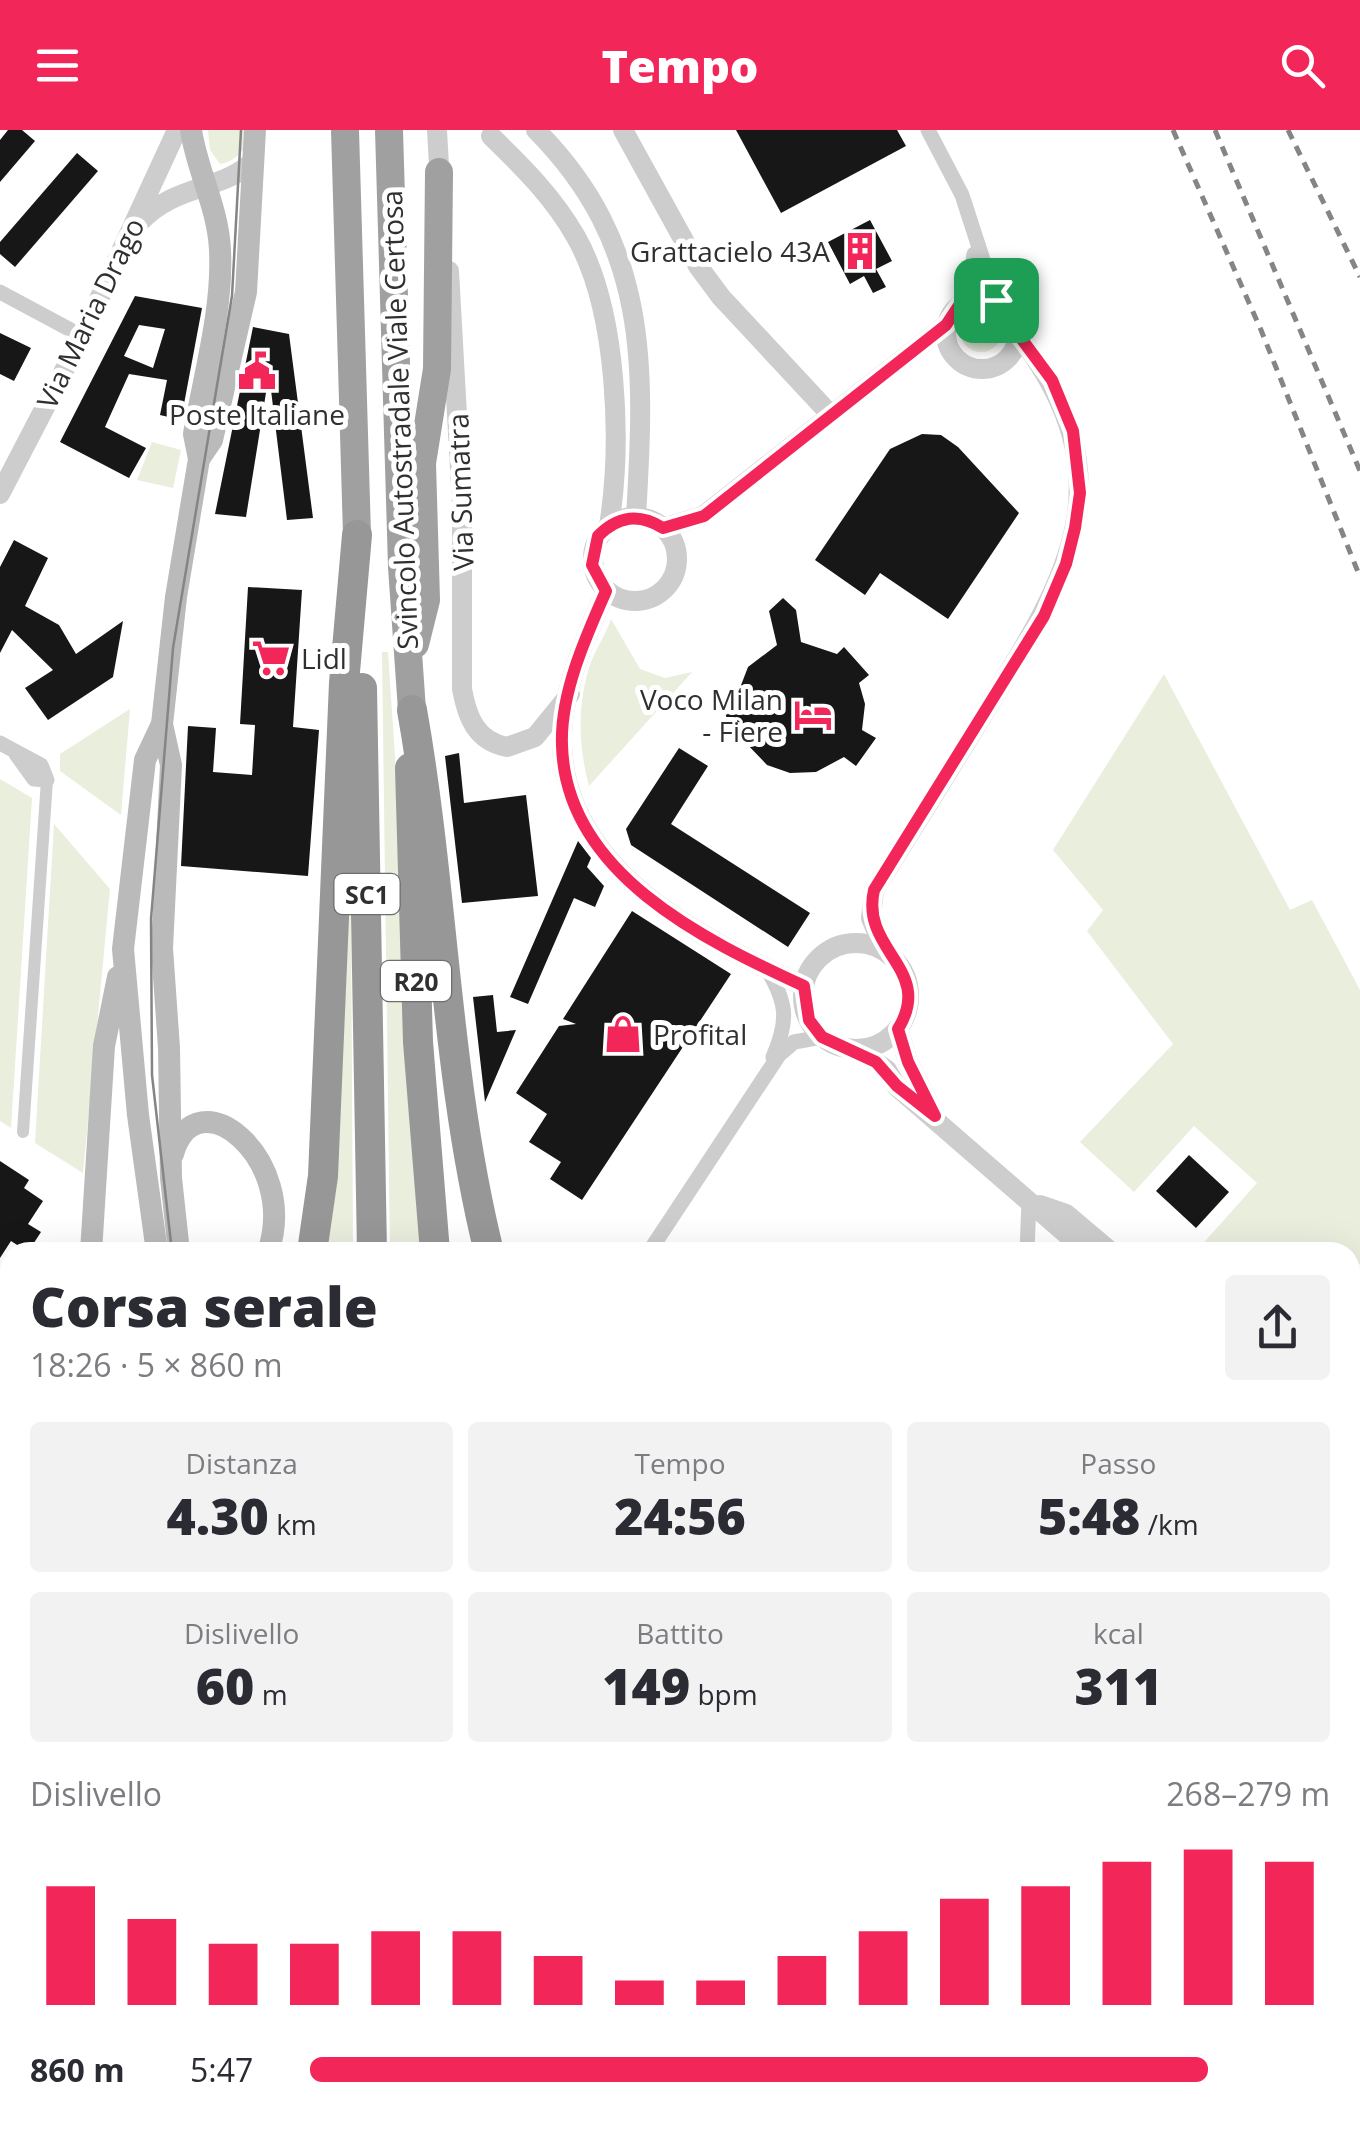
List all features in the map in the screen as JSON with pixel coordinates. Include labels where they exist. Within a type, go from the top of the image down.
[{"type":"highway","name":"Svincolo Autostradale Viale Certosa","points":[[346,130],[357,535]]},
{"type":"highway","name":"Svincolo Autostradale Viale Certosa","points":[[388,130],[412,710]]},
{"type":"highway","points":[[409,670],[426,600],[422,462],[437,369],[440,172]]},
{"type":"highway","points":[[313,1242],[323,1176],[344,683],[357,535]]},
{"type":"highway","name":"SC1","points":[[357,535],[366,784],[372,1242]]},
{"type":"highway","points":[[412,710],[431,816],[457,1086],[486,1242]]},
{"type":"highway","name":"SC1","points":[[412,710],[436,1043],[450,1154],[468,1242]]},
{"type":"highway","name":"R20","points":[[412,710],[409,826],[418,1042],[434,1242]]},
{"type":"main road","points":[[167,1242],[172,1162],[162,948],[171,765],[162,724],[176,597],[199,459],[194,434],[220,278],[220,250],[208,182],[191,130]]},
{"type":"main road","points":[[199,459],[212,440],[246,292],[255,130]]},
{"type":"main road","points":[[92,1242],[104,1046],[123,949],[145,760],[162,724]]},
{"type":"main road","points":[[123,949],[167,1242]]},
{"type":"main road","points":[[172,1162],[177,1142],[197,1125],[222,1125],[242,1138],[271,1181],[276,1214],[270,1242]]},
{"type":"street","name":"Via Maria Drago","points":[[0,494],[82,336],[177,130]]},
{"type":"street","name":"Via Sumatra","points":[[437,130],[460,468],[462,689],[466,710],[483,736],[507,747],[535,738],[570,694]]},
{"type":"street","points":[[536,130],[600,212],[628,280],[637,314],[636,517]]},
{"type":"street","points":[[624,130],[698,266],[721,297],[830,414]]},
{"type":"street","points":[[858,1050],[875,1046],[898,1029],[909,1005],[909,984],[900,965],[885,951],[871,918],[874,890],[1044,616],[1066,564],[1075,528],[1080,479],[1073,431],[1052,380],[1018,334],[1013,316],[996,300],[962,196],[928,130]]},
{"type":"street","points":[[491,136],[551,200],[577,238],[595,281],[614,417],[616,480],[608,526]]},
{"type":"street","points":[[128,237],[167,199],[239,173],[252,162]]},
{"type":"street","points":[[663,528],[676,554],[671,582],[648,600],[633,602],[606,591],[592,565],[598,536],[608,526],[636,517],[663,528],[704,516],[946,325],[966,300],[975,245]]},
{"type":"street","points":[[0,292],[82,336]]},
{"type":"street","points":[[966,300],[996,300]]},
{"type":"street","points":[[946,325],[951,350],[962,362],[976,368],[991,368],[1006,360],[1018,334]]},
{"type":"street","points":[[606,591],[570,694],[562,745],[574,801],[585,824],[620,872],[642,893],[767,969],[804,986]]},
{"type":"street","points":[[0,743],[16,754],[34,778],[47,780],[23,1132]]},
{"type":"street","points":[[822,1037],[809,1020],[804,986],[810,970],[835,947],[852,942],[885,951]]},
{"type":"street","points":[[767,969],[783,996],[787,1018],[767,1070]]},
{"type":"street","points":[[898,1029],[908,1062],[935,1116]]},
{"type":"street","points":[[655,1242],[767,1070],[794,1042],[822,1037],[858,1050],[1075,1242]]},
{"type":"street","points":[[1027,1242],[1029,1202]]},
{"type":"street","points":[[1029,1202],[1054,1242]]},
{"type":"street","points":[[1029,1202],[1066,1214],[1100,1242]]},
{"type":"green space","points":[[208,130],[252,130],[241,152],[220,164],[210,150]]},
{"type":"green space","points":[[981,310],[996,316],[1002,331],[996,346],[981,352],[966,346],[960,331],[966,316]]},
{"type":"green space","points":[[152,442],[181,450],[173,488],[137,480]]},
{"type":"green space","points":[[611,619],[640,669],[665,678],[692,672],[589,786],[581,739],[583,692],[591,662]]},
{"type":"green space","points":[[382,652],[388,652],[427,1242],[390,1242]]},
{"type":"green space","points":[[1164,674],[1290,910],[1312,900],[1360,990],[1360,1242],[1204,1242],[1257,1183],[1194,1126],[1134,1192],[1080,1142],[1173,1044],[1087,931],[1103,910],[1053,850]]},
{"type":"green space","points":[[130,709],[121,815],[60,771],[60,754]]},
{"type":"green space","points":[[0,779],[32,798],[11,1128],[0,1121]]},
{"type":"green space","points":[[54,824],[110,889],[83,1173],[35,1143]]},
{"type":"green space","points":[[344,912],[351,912],[353,1242],[327,1242]]},
{"type":"building","points":[[8,130],[22,130],[35,141],[0,182],[0,140]]},
{"type":"building","points":[[736,130],[897,130],[906,146],[781,213]]},
{"type":"building","points":[[77,153],[98,171],[15,267],[0,254],[0,242]]},
{"type":"building","name":"Grattacielo 43A","points":[[870,220],[892,261],[876,269],[886,287],[873,293],[864,276],[850,284],[828,242]]},
{"type":"building","points":[[135,296],[202,308],[181,420],[160,415],[167,380],[129,374],[105,427],[146,448],[129,478],[60,442]],"holes":[[[139,325],[165,329],[153,368],[124,356]]]},
{"type":"building","points":[[253,327],[289,334],[313,518],[287,520],[269,374],[246,517],[215,514]]},
{"type":"building","points":[[0,333],[31,348],[14,381],[0,374]]},
{"type":"building","points":[[922,434],[941,435],[958,447],[1019,513],[948,619],[880,573],[865,595],[815,560],[890,449]]},
{"type":"building","points":[[14,540],[48,558],[25,606],[59,625],[76,654],[123,621],[113,677],[48,720],[25,688],[53,670],[12,630],[0,653],[0,567]]},
{"type":"building","points":[[248,587],[302,590],[293,727],[319,730],[308,876],[181,866],[188,726],[216,728],[213,772],[252,775],[255,725],[240,724]]},
{"type":"building","points":[[783,598],[796,610],[801,642],[837,654],[844,647],[869,675],[859,683],[865,704],[862,730],[876,738],[856,766],[844,757],[816,772],[790,773],[767,765],[743,740],[733,743],[724,708],[733,706],[748,667],[777,645],[769,611]]},
{"type":"building","points":[[679,748],[708,766],[671,824],[810,913],[788,947],[631,845],[626,829]]},
{"type":"building","points":[[459,753],[464,803],[526,795],[538,896],[462,903],[445,756]]},
{"type":"building","points":[[578,841],[591,858],[587,867],[604,886],[595,907],[574,898],[528,1004],[510,997]]},
{"type":"building","name":"Profital","points":[[632,911],[731,974],[582,1200],[550,1179],[561,1162],[529,1142],[547,1114],[516,1093],[559,1026],[576,1024],[563,1019]]},
{"type":"building","points":[[493,995],[497,1032],[516,1030],[485,1102],[473,997]]},
{"type":"building","points":[[1189,1155],[1229,1192],[1196,1228],[1156,1191]]},
{"type":"building","points":[[0,1161],[29,1180],[24,1188],[43,1201],[28,1224],[41,1232],[34,1242],[0,1242]]},
{"type":"tram line","points":[[171,1242],[152,1075],[151,919],[173,648],[232,296],[241,130]]},
{"type":"railway","points":[[1173,130],[1261,330],[1360,577]]},
{"type":"railway","points":[[1215,130],[1360,471]]},
{"type":"railway","points":[[1288,130],[1360,277]]},
{"type":"place","name":"Grattacielo 43A","points":[[860,251]]},
{"type":"place","name":"Poste Italiane","points":[[257,371]]},
{"type":"place","name":"Lidl","points":[[271,658]]},
{"type":"place","name":"Voco Milan - Fiere","points":[[813,715]]},
{"type":"place","name":"Profital","points":[[623,1034]]},
{"type":"route","points":[[976,297],[996,300],[1013,316],[1018,334],[1061,397],[1073,431],[1080,493],[1066,564],[1044,616],[874,890],[871,918],[885,951],[900,965],[909,984],[909,1005],[898,1029],[901,1046],[935,1116],[897,1086],[876,1062],[858,1050],[839,1047],[822,1037],[803,1004],[804,986],[666,911],[620,872],[585,824],[574,801],[562,745],[570,694],[606,591],[592,565],[598,536],[622,519],[650,520],[663,528],[704,516],[946,325],[960,304],[976,297]]}]
